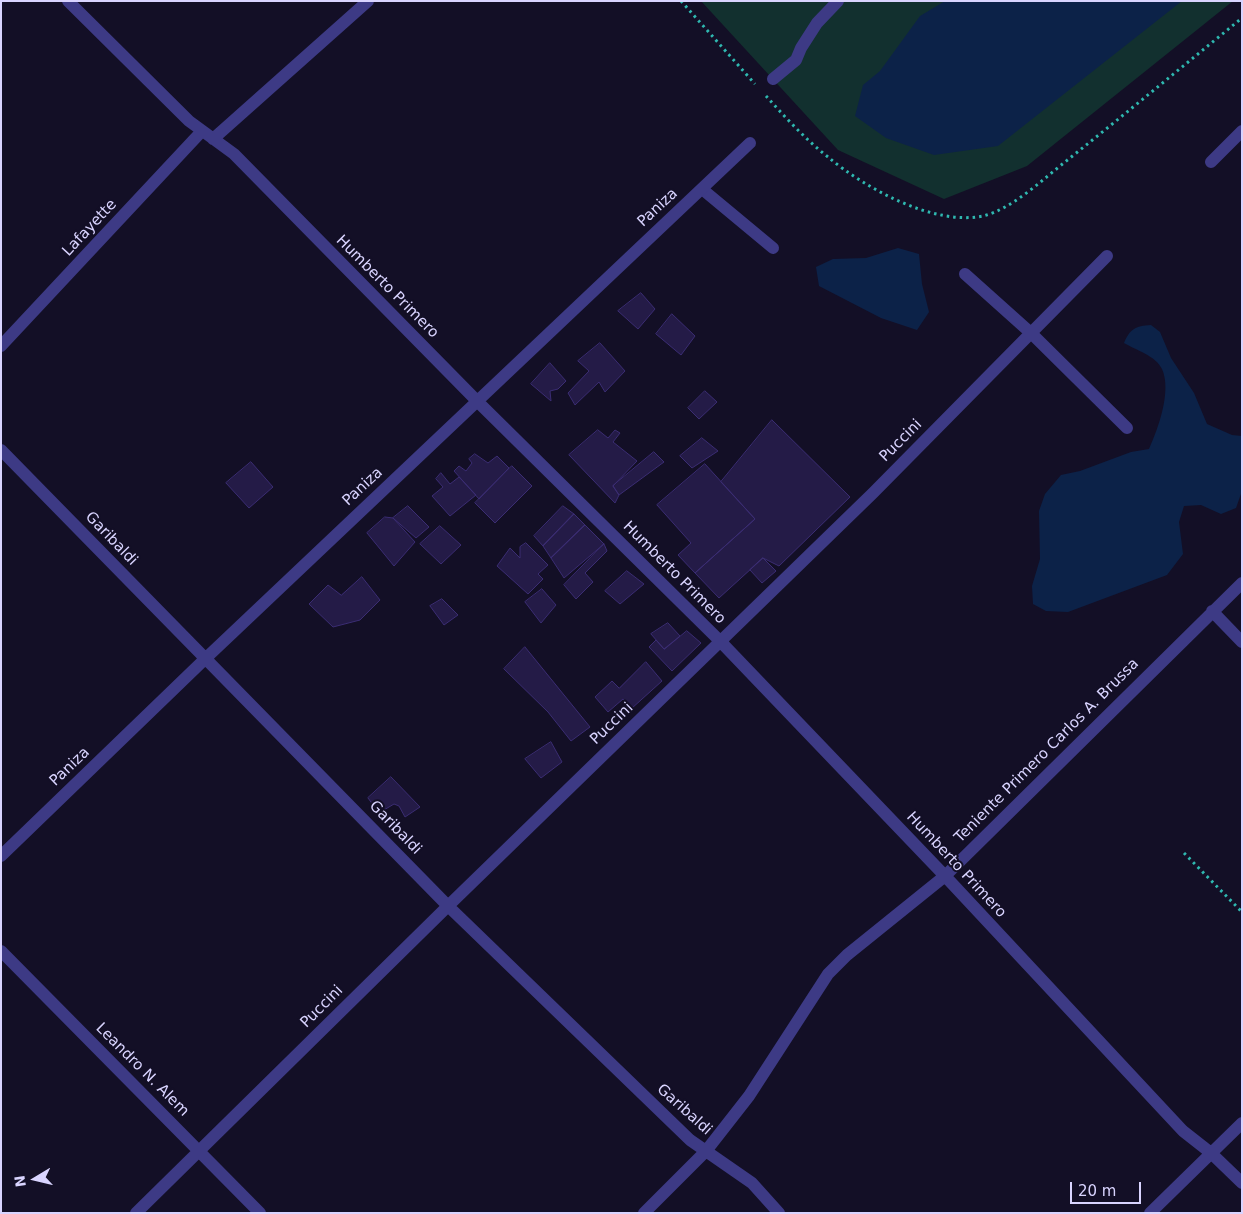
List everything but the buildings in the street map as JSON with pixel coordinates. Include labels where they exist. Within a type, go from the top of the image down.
[{"type":"street","name":"Humberto Primero","points":[[68,1],[189,121],[234,154],[477,401],[720,641],[945,876],[1183,1131],[1211,1153],[1242,1183]]},
{"type":"street","name":"Lafayette","points":[[1,346],[207,135],[368,1]]},
{"type":"street","points":[[773,79],[796,60],[801,48],[817,23],[838,1]]},
{"type":"street","points":[[1211,162],[1242,131]]},
{"type":"street","name":"Paniza","points":[[1,856],[206,658],[750,143]]},
{"type":"street","points":[[702,189],[773,248]]},
{"type":"street","name":"Puccini","points":[[136,1213],[448,906],[873,493],[1107,256]]},
{"type":"street","points":[[965,274],[1032,334],[1126,428]]},
{"type":"street","name":"Garibaldi","points":[[1,450],[448,906],[690,1140],[752,1183],[779,1213]]},
{"type":"street","name":"Teniente Primero Carlos A. Brussa","points":[[644,1213],[706,1151],[748,1096],[828,974],[847,955],[945,876],[1242,583]]},
{"type":"street","points":[[1212,611],[1242,642]]},
{"type":"street","name":"Leandro N. Alem","points":[[1,951],[260,1213]]},
{"type":"street","points":[[1150,1213],[1242,1123]]},
{"type":"path","points":[[681,1],[786,118],[828,158],[873,188],[911,206],[932,214],[957,217],[983,216],[1010,204],[1242,18]]},
{"type":"path","points":[[1184,853],[1242,912]]},
{"type":"green space","points":[[701,1],[1233,1],[1027,166],[944,199],[838,150]]},
{"type":"water","points":[[945,1],[1182,1],[998,146],[934,155],[886,138],[855,116],[863,85],[880,71],[920,16]]},
{"type":"water","points":[[898,248],[919,254],[922,284],[929,312],[917,330],[881,318],[819,286],[816,267],[833,259],[866,258]]},
{"type":"water","points":[[1151,325],[1160,332],[1171,358],[1194,393],[1207,424],[1232,435],[1242,436],[1242,491],[1236,508],[1221,514],[1201,505],[1184,506],[1179,522],[1183,554],[1167,575],[1068,612],[1046,611],[1033,604],[1032,586],[1040,559],[1039,511],[1045,494],[1061,475],[1080,471],[1131,452],[1149,449],[1163,410],[1165,378],[1162,369],[1155,360],[1124,343],[1128,334],[1134,329]]}]
